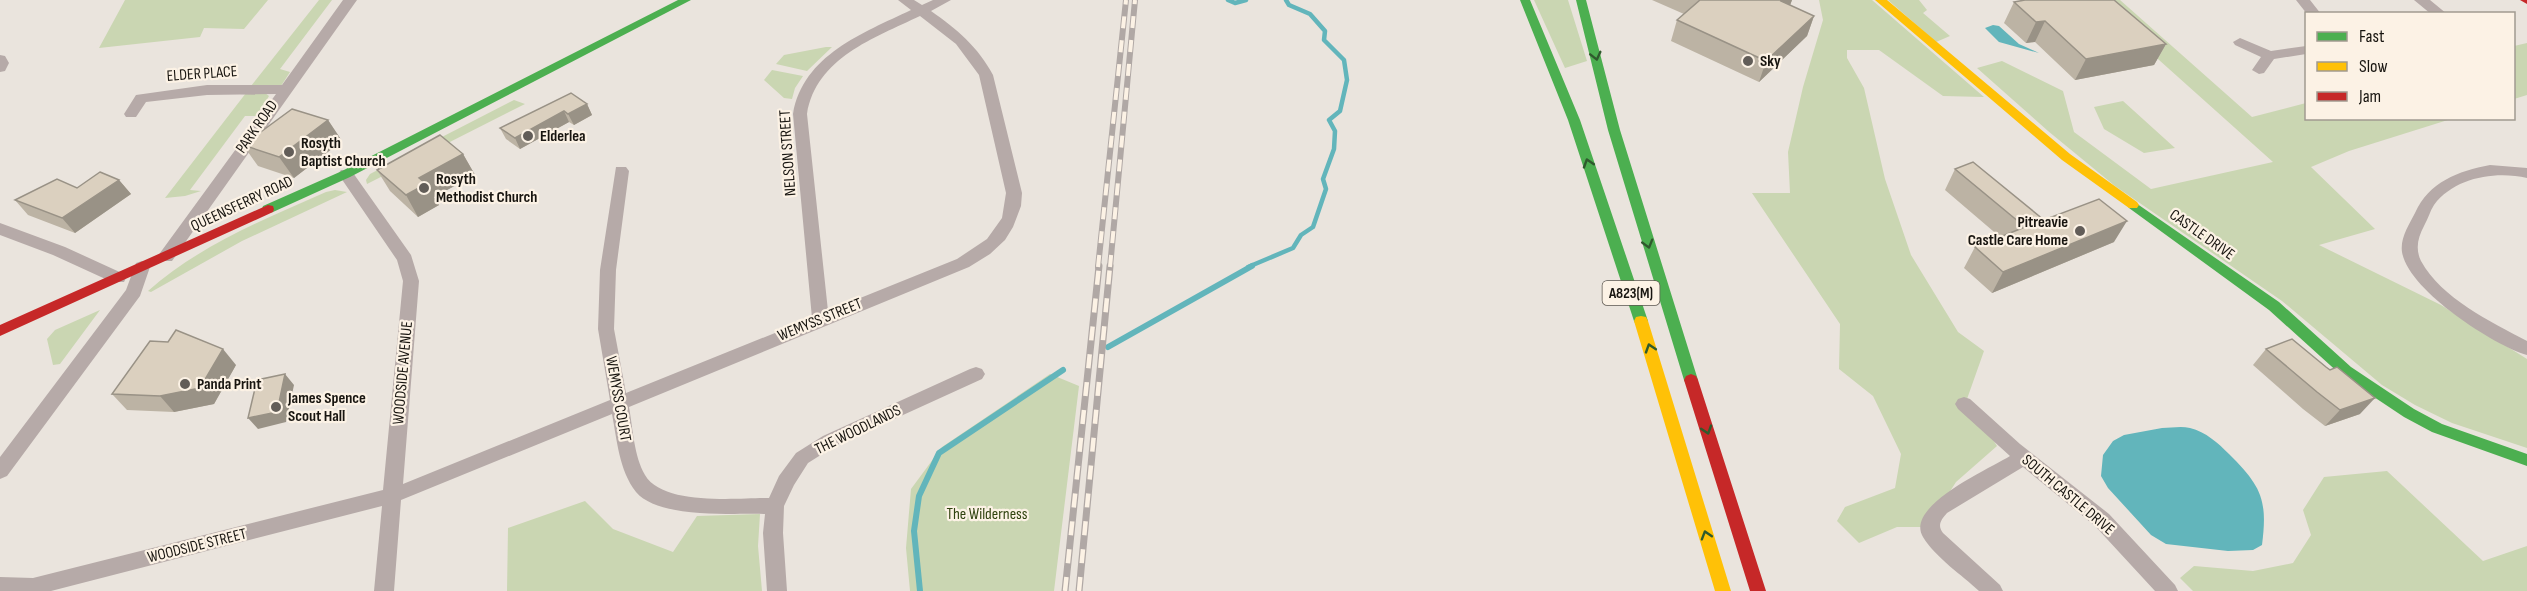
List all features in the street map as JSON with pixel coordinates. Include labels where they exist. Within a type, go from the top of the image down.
[{"type":"main road","name":"A823(M)","points":[[1525,0],[1574,120],[1649,346],[1723,591]]},
{"type":"main road","name":"A823(M)","points":[[1581,0],[1614,130],[1656,273],[1758,591]]},
{"type":"main road","name":"CASTLE DRIVE","points":[[1880,0],[2066,157],[2274,306],[2346,371],[2409,413],[2437,428],[2527,460]]},
{"type":"main road","name":"QUEENSFERRY ROAD","points":[[0,331],[346,174],[678,1]]},
{"type":"street","name":"PARK ROAD","points":[[166,256],[350,0]]},
{"type":"street","name":"WEMYSS STREET","points":[[392,496],[963,263],[986,250],[1005,230],[1014,212],[1014,193],[986,75],[979,59],[969,48],[905,0]]},
{"type":"street","points":[[921,11],[944,0]]},
{"type":"street","points":[[2304,0],[2313,12]]},
{"type":"street","points":[[2421,0],[2438,12]]},
{"type":"street","name":"NELSON STREET","points":[[821,320],[800,114],[804,94],[814,75],[832,59],[921,11]]},
{"type":"street","points":[[2240,42],[2269,55],[2305,50]]},
{"type":"street","points":[[2259,70],[2269,55]]},
{"type":"street","points":[[0,59],[0,68]]},
{"type":"street","name":"ELDER PLACE","points":[[131,114],[141,98],[207,90],[284,89]]},
{"type":"street","points":[[2527,173],[2508,170],[2483,171],[2445,187],[2428,202],[2409,240],[2409,248],[2416,266],[2436,290],[2467,313],[2527,350]]},
{"type":"street","name":"WEMYSS COURT","points":[[621,171],[606,297],[606,329],[618,402],[635,477],[648,492],[665,500],[686,504],[775,506]]},
{"type":"street","name":"WOODSIDE AVENUE","points":[[346,174],[405,259],[411,281],[384,591]]},
{"type":"street","points":[[0,229],[59,251],[118,278]]},
{"type":"street","points":[[0,471],[134,292],[142,267]]},
{"type":"street","name":"THE WOODLANDS","points":[[777,591],[773,533],[775,506],[786,481],[802,458],[829,441],[976,374]]},
{"type":"street","name":"SOUTH CASTLE DRIVE","points":[[1964,404],[2024,457],[2102,520],[2168,591]]},
{"type":"street","points":[[1994,591],[1936,539],[1930,531],[1930,522],[1940,507],[2024,457]]},
{"type":"street","name":"WOODSIDE STREET","points":[[0,586],[33,587],[392,496]]},
{"type":"green space","points":[[125,0],[268,0],[244,29],[204,28],[200,37],[99,48]]},
{"type":"green space","points":[[319,0],[332,0],[280,69],[290,72],[281,86],[251,86]]},
{"type":"green space","points":[[1534,0],[1568,0],[1587,61],[1565,68]]},
{"type":"green space","points":[[1819,0],[1872,0],[1984,97],[1943,96],[1879,50],[1847,50],[1847,58],[1864,88],[1885,179],[1911,255],[1958,332],[1984,351],[1967,399],[1997,446],[1956,482],[1940,507],[1922,527],[1897,527],[1859,543],[1837,521],[1845,507],[1895,488],[1901,454],[1873,396],[1839,369],[1840,324],[1752,193],[1790,193],[1788,152],[1803,87],[1823,20]]},
{"type":"green space","points":[[1888,0],[1919,0],[1927,10],[1923,13],[1950,36],[1936,42]]},
{"type":"green space","points":[[2092,0],[2120,0],[2252,117],[2305,103],[2305,120],[2448,120],[2349,151],[2311,167],[2375,229],[2319,245],[2441,305],[2527,359],[2527,448],[2452,423],[2415,405],[2382,385],[2282,301],[2115,186],[1977,68],[2002,61],[2063,91],[2074,132],[2151,189],[2273,162]]},
{"type":"green space","points":[[2527,43],[2527,95],[2515,99],[2515,46]]},
{"type":"green space","points":[[832,47],[807,71],[776,64],[784,55]]},
{"type":"green space","points":[[772,70],[803,76],[795,88],[792,99],[784,98],[764,80]]},
{"type":"green space","points":[[246,93],[265,93],[269,96],[257,116],[245,116],[190,190],[201,191],[185,196],[165,198]]},
{"type":"green space","points":[[514,100],[525,104],[367,184],[366,180],[370,174]]},
{"type":"green space","points":[[2123,101],[2175,148],[2144,153],[2104,129],[2094,107]]},
{"type":"green space","points":[[335,190],[347,192],[242,241],[151,292],[148,291],[189,260],[233,235],[326,192]]},
{"type":"green space","points":[[100,310],[60,364],[53,365],[47,339],[55,330]]},
{"type":"green space","name":"The Wilderness","points":[[1050,374],[1079,386],[1054,591],[910,591],[906,548],[911,489],[942,447]]},
{"type":"green space","points":[[2387,471],[2483,561],[2527,546],[2527,591],[2193,591],[2180,578],[2194,566],[2253,571],[2293,563],[2311,535],[2303,510],[2324,477]]},
{"type":"green space","points":[[585,501],[613,529],[673,552],[697,516],[760,514],[758,546],[762,591],[507,591],[508,528]]},
{"type":"water","points":[[1993,25],[1999,26],[2019,44],[2039,53],[1999,42],[1985,28]]},
{"type":"water","points":[[2187,427],[2201,432],[2221,446],[2240,465],[2255,485],[2263,504],[2262,545],[2253,550],[2228,551],[2166,544],[2151,535],[2108,488],[2101,476],[2103,455],[2113,441],[2124,435],[2162,428]]},
{"type":"building","points":[[1700,0],[1782,0],[1814,16],[1766,61],[1677,20]]},
{"type":"building","points":[[2114,0],[2166,44],[2086,59],[2045,21],[2036,22],[2014,2]]},
{"type":"building","points":[[571,93],[587,104],[568,114],[564,111],[515,138],[500,128]]},
{"type":"building","points":[[292,109],[328,120],[279,157],[243,145]]},
{"type":"building","points":[[440,135],[463,154],[419,178],[426,184],[406,195],[377,170]]},
{"type":"building","points":[[1973,162],[2044,220],[2099,199],[2127,221],[2003,272],[1975,247],[2025,227],[1955,169]]},
{"type":"building","points":[[100,172],[119,180],[62,218],[15,200],[57,179],[77,188]]},
{"type":"building","points":[[176,330],[223,349],[200,388],[160,396],[112,394],[150,341],[168,342]]},
{"type":"building","points":[[2292,339],[2330,370],[2337,367],[2375,398],[2340,410],[2266,349]]},
{"type":"building","points":[[285,374],[277,412],[248,418],[257,380]]},
{"type":"waterway","points":[[1228,0],[1235,3],[1246,0]]},
{"type":"waterway","points":[[1248,267],[1293,248],[1301,235],[1313,227],[1326,189],[1323,179],[1334,149],[1335,131],[1329,120],[1340,111],[1347,80],[1344,60],[1324,40],[1325,31],[1310,14],[1289,5],[1286,0]]},
{"type":"waterway","points":[[1108,347],[1252,266]]},
{"type":"waterway","points":[[920,591],[914,531],[919,496],[939,453],[1063,370]]},
{"type":"railway","points":[[1098,267],[1126,0]]},
{"type":"railway","points":[[1110,267],[1135,0]]},
{"type":"railway","points":[[1065,591],[1099,266]]},
{"type":"railway","points":[[1079,591],[1110,266]]},
{"type":"traffic: fast","points":[[268,209],[346,174],[686,0]]},
{"type":"traffic: fast","points":[[1525,0],[1574,120],[1641,321]]},
{"type":"traffic: fast","points":[[1581,0],[1614,130],[1691,380]]},
{"type":"traffic: fast","points":[[2133,205],[2274,306],[2346,371],[2409,413],[2437,428],[2527,460]]},
{"type":"traffic: slow","points":[[1880,0],[2066,157],[2133,205]]},
{"type":"traffic: slow","points":[[1641,321],[1723,591]]},
{"type":"traffic: jam","points":[[0,331],[268,209]]},
{"type":"traffic: jam","points":[[1691,380],[1758,591]]},
{"type":"place","name":"Sky","points":[[1748,61]]},
{"type":"place","name":"Elderlea","points":[[528,136]]},
{"type":"place","name":"Rosyth Baptist Church","points":[[289,152]]},
{"type":"place","name":"Rosyth Methodist Church","points":[[424,188]]},
{"type":"place","name":"Pitreavie Castle Care Home","points":[[2080,231]]},
{"type":"place","name":"Panda Print","points":[[185,384]]},
{"type":"place","name":"James Spence Scout Hall","points":[[276,407]]}]
